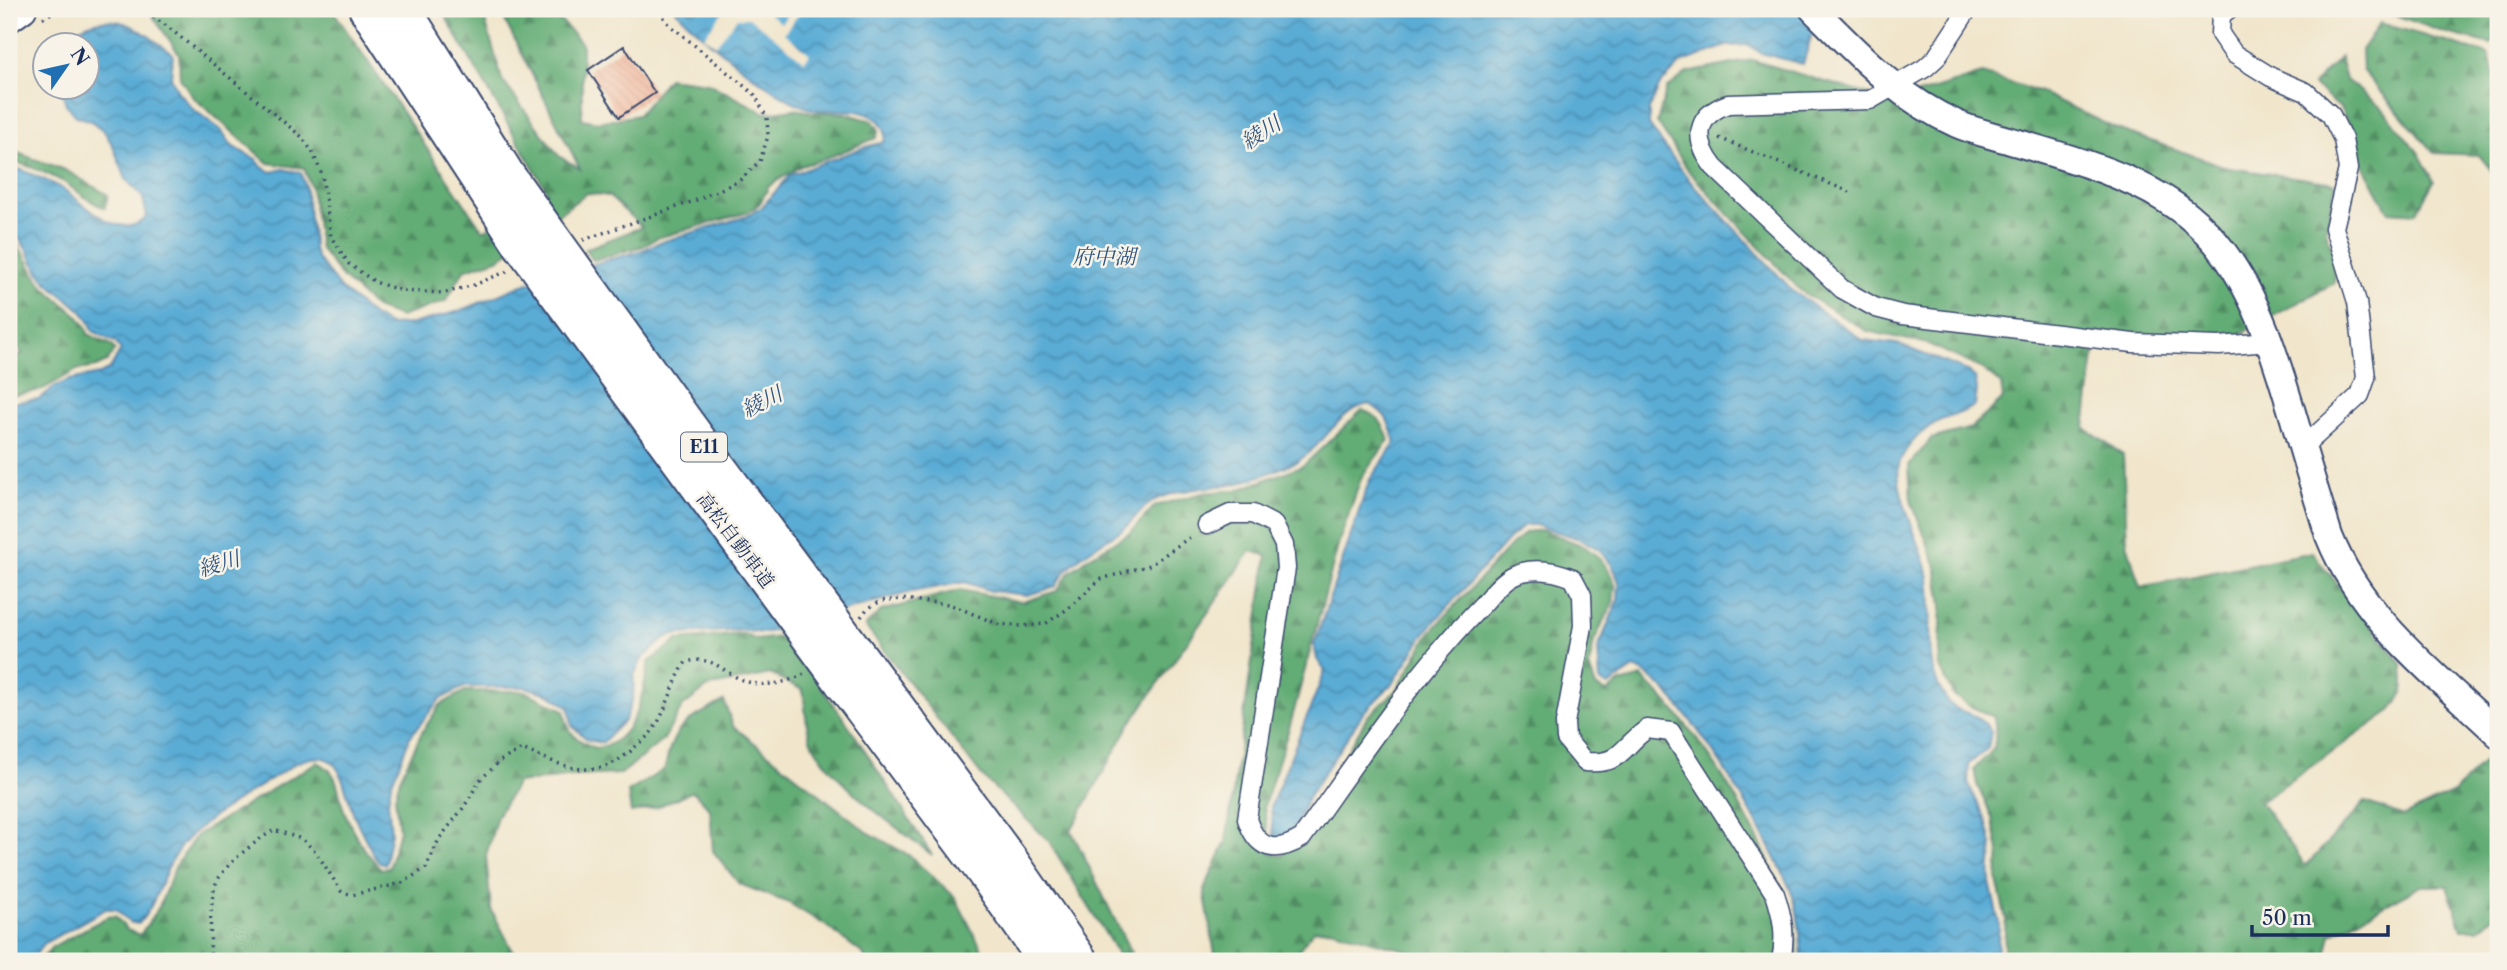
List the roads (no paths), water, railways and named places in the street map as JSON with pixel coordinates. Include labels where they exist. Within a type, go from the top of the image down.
[{"type":"highway","points":[[351,9],[484,192]]},
{"type":"highway","name":"高松自動車道","points":[[366,9],[484,192],[533,237],[1045,961]]},
{"type":"highway","name":"高松自動車道","points":[[404,9],[508,175],[533,237]]},
{"type":"highway","name":"高松自動車道","points":[[840,672],[1013,863],[1081,961]]},
{"type":"street","points":[[9,19],[23,9]]},
{"type":"street","points":[[1968,9],[1936,58],[1925,68],[1870,100],[1728,104],[1714,109],[1706,118],[1701,131],[1699,141],[1704,153],[1714,167],[1842,289],[1876,308],[1903,315],[2133,343],[2219,346],[2269,342]]},
{"type":"street","points":[[2229,9],[2221,15],[2220,34],[2234,54],[2271,77],[2306,92],[2330,115],[2343,139],[2348,169],[2334,228],[2357,302],[2365,378],[2360,395],[2312,439],[2301,444]]},
{"type":"street","points":[[1821,17],[1893,86],[1958,125],[2122,176],[2165,198],[2202,226],[2242,280],[2257,311],[2338,559],[2370,608],[2412,654],[2498,734]]},
{"type":"street","points":[[1207,525],[1230,514],[1253,514],[1274,525],[1284,545],[1286,568],[1247,819],[1252,835],[1266,846],[1285,848],[1302,838],[1385,721],[1465,622],[1509,577],[1528,570],[1555,570],[1573,578],[1582,595],[1583,626],[1565,723],[1566,739],[1585,762],[1605,764],[1647,729],[1671,732],[1775,894],[1783,918],[1782,961]]},
{"type":"water","name":"府中湖","points":[[675,9],[1829,9],[1811,37],[1803,64],[1761,53],[1748,45],[1726,46],[1681,63],[1660,85],[1649,109],[1649,125],[1690,181],[1794,292],[1863,340],[1897,344],[1968,371],[1975,378],[1975,405],[1935,423],[1923,432],[1903,455],[1898,472],[1903,499],[1927,569],[1931,602],[1931,652],[1938,684],[1951,705],[1980,719],[1991,732],[1988,748],[1969,764],[1968,783],[1986,820],[1992,844],[1990,882],[1999,923],[1997,961],[1802,961],[1797,910],[1786,879],[1750,811],[1702,736],[1654,680],[1634,668],[1608,686],[1600,681],[1598,649],[1618,600],[1619,582],[1612,565],[1599,549],[1580,539],[1536,525],[1524,525],[1507,541],[1427,630],[1394,682],[1364,712],[1310,794],[1289,840],[1274,846],[1271,806],[1325,671],[1317,659],[1314,645],[1369,481],[1396,442],[1385,417],[1370,404],[1349,412],[1317,445],[1293,463],[1239,483],[1179,492],[1153,501],[1124,528],[1091,549],[1067,569],[1055,587],[1027,595],[991,591],[965,582],[911,592],[764,633],[739,630],[678,634],[665,638],[642,659],[634,675],[633,697],[625,720],[602,743],[588,740],[572,726],[569,707],[549,694],[525,687],[464,687],[440,699],[410,737],[391,785],[388,801],[391,832],[385,864],[374,856],[362,832],[338,770],[332,762],[324,758],[312,758],[296,763],[233,803],[189,838],[173,858],[150,907],[138,924],[129,922],[116,909],[106,909],[45,943],[30,961],[9,961],[9,403],[39,399],[69,380],[100,374],[110,369],[121,350],[115,342],[93,331],[84,314],[42,277],[20,239],[9,228],[9,166],[60,187],[113,224],[136,224],[147,217],[143,198],[126,179],[104,131],[91,121],[76,116],[66,104],[102,102],[102,32],[72,32],[98,22],[121,22],[141,31],[173,54],[171,77],[178,92],[193,109],[221,130],[233,147],[256,159],[263,168],[272,172],[283,169],[301,173],[317,258],[340,288],[373,316],[389,325],[412,324],[460,311],[525,284],[748,216],[762,207],[790,175],[884,142],[885,131],[876,118],[856,111],[816,110],[794,102],[758,80]]},
{"type":"water label","name":"綾川","points":[[1261,133]]},
{"type":"water label","name":"綾川","points":[[762,402]]},
{"type":"water label","name":"綾川","points":[[219,564]]}]
